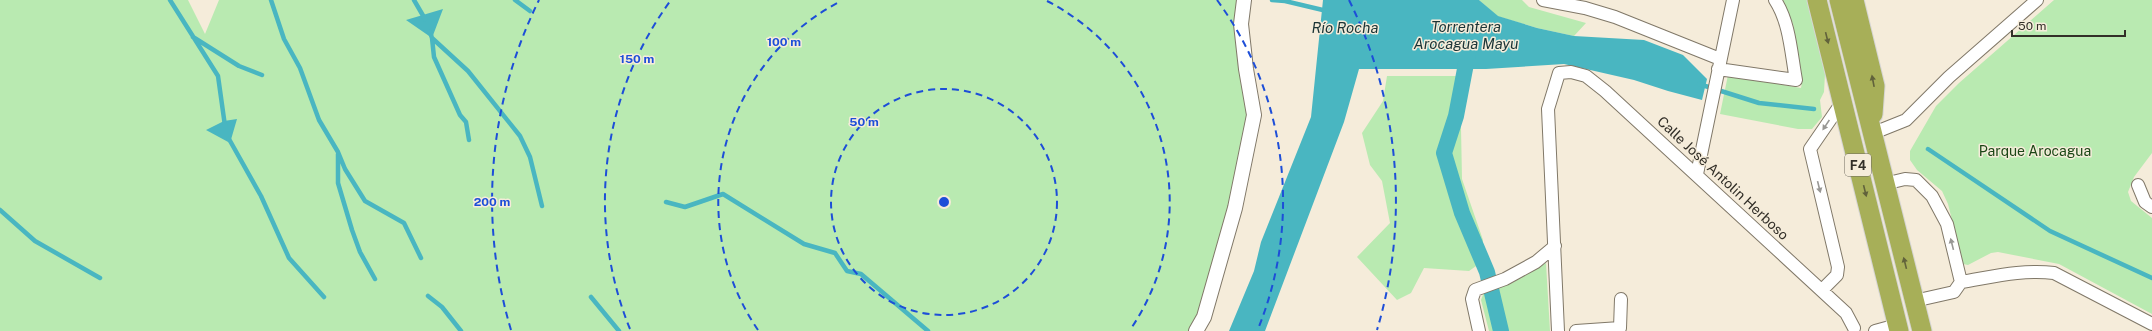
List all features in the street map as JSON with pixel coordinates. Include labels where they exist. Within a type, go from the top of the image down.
[{"type":"highway","name":"F4","points":[[1817,0],[1898,328]]},
{"type":"highway","name":"F4","points":[[1839,0],[1922,331]]},
{"type":"highway","name":"F4","points":[[1854,0],[1874,86],[1872,134]]},
{"type":"street","points":[[1196,331],[1204,317],[1235,208],[1254,115],[1246,69],[1241,24],[1244,0]]},
{"type":"street","points":[[1543,0],[1585,8],[1615,17],[1718,70],[1796,80],[1788,34],[1780,8],[1775,0]]},
{"type":"street","points":[[1697,174],[1733,0]]},
{"type":"street","points":[[1872,134],[1906,120],[1949,77],[2037,0]]},
{"type":"street","name":"Calle José Antolin Herboso","points":[[1555,246],[1548,109],[1559,73],[1571,72],[1586,76],[1605,91],[1697,174],[1846,313],[1854,330]]},
{"type":"street","points":[[1822,290],[1837,275],[1838,267],[1810,149],[1843,101]]},
{"type":"street","points":[[1884,184],[1905,179],[1916,180],[1932,196],[1947,224],[1961,282]]},
{"type":"street","points":[[2138,185],[2145,202],[2152,207]]},
{"type":"street","points":[[1479,331],[1472,299],[1475,290],[1505,279],[1536,262],[1555,246]]},
{"type":"street","points":[[1555,246],[1558,331]]},
{"type":"street","points":[[1914,301],[1954,292],[1961,282],[2022,272],[2054,273],[2152,324]]},
{"type":"street","points":[[1576,331],[1620,328],[1621,300]]},
{"type":"street","points":[[1875,331],[1898,328]]},
{"type":"green space","points":[[0,0],[188,0],[205,34],[219,0],[1238,0],[1237,49],[1248,112],[1231,207],[1197,322],[1191,331],[0,331]]},
{"type":"green space","points":[[1479,0],[1522,0],[1529,7],[1586,23],[1574,36],[1537,28],[1497,16]]},
{"type":"green space","points":[[1783,0],[1807,0],[1825,74],[1824,92],[1820,100],[1822,117],[1812,129],[1798,129],[1720,114],[1728,75],[1801,88],[1802,82],[1793,24]]},
{"type":"green space","name":"Parque Arocagua","points":[[2054,0],[2152,0],[2152,153],[2134,177],[2128,192],[2131,201],[2152,218],[2152,314],[2059,264],[1998,252],[1991,253],[1968,265],[1963,264],[1948,204],[1942,191],[1917,170],[1910,160],[1910,151],[1936,106],[1959,83]]},
{"type":"green space","points":[[1387,76],[1460,76],[1462,179],[1483,240],[1479,264],[1469,271],[1424,268],[1411,293],[1397,300],[1357,257],[1390,223],[1382,181],[1370,165],[1362,133],[1383,101]]},
{"type":"green space","points":[[1546,263],[1550,331],[1489,331],[1481,300],[1484,292],[1512,283]]},
{"type":"water","name":"Río Rocha","points":[[1323,0],[1479,0],[1498,16],[1537,28],[1574,36],[1644,40],[1683,55],[1707,79],[1702,100],[1634,80],[1564,64],[1486,69],[1359,69],[1344,122],[1265,331],[1229,331],[1254,271],[1261,242],[1311,117]]},
{"type":"water","points":[[443,9],[432,38],[406,20]]},
{"type":"water","points":[[237,119],[230,143],[206,130],[224,121]]},
{"type":"waterway","points":[[170,0],[218,76],[225,126]]},
{"type":"waterway","points":[[271,0],[284,39],[300,68],[319,120],[338,152],[345,169],[365,201],[404,223],[421,258]]},
{"type":"waterway","points":[[414,0],[425,19]]},
{"type":"waterway","points":[[515,0],[530,11]]},
{"type":"waterway","name":"Río Rocha","points":[[1272,0],[1285,1],[1327,11]]},
{"type":"waterway","points":[[430,32],[432,38],[468,71],[520,136],[530,157],[542,206]]},
{"type":"waterway","points":[[193,37],[239,66],[262,75]]},
{"type":"waterway","points":[[432,38],[434,57],[460,115],[466,122],[469,140]]},
{"type":"waterway","points":[[1469,48],[1456,116],[1444,153],[1462,213],[1487,272],[1501,331]]},
{"type":"waterway","name":"Torrentera Arocagua Mayu","points":[[1699,84],[1759,103],[1814,109]]},
{"type":"waterway","points":[[229,139],[261,196],[289,258],[324,297]]},
{"type":"waterway","name":"Torrentera Arocagua Mayu","points":[[1928,149],[2050,231],[2152,278]]},
{"type":"waterway","points":[[338,154],[338,183],[360,252],[375,279]]},
{"type":"waterway","points":[[666,202],[685,207],[723,194],[804,244],[835,253],[847,271],[861,274],[928,331]]},
{"type":"waterway","points":[[0,210],[35,241],[100,278]]},
{"type":"waterway","points":[[428,296],[442,307],[461,331]]},
{"type":"waterway","points":[[591,297],[619,331]]}]
